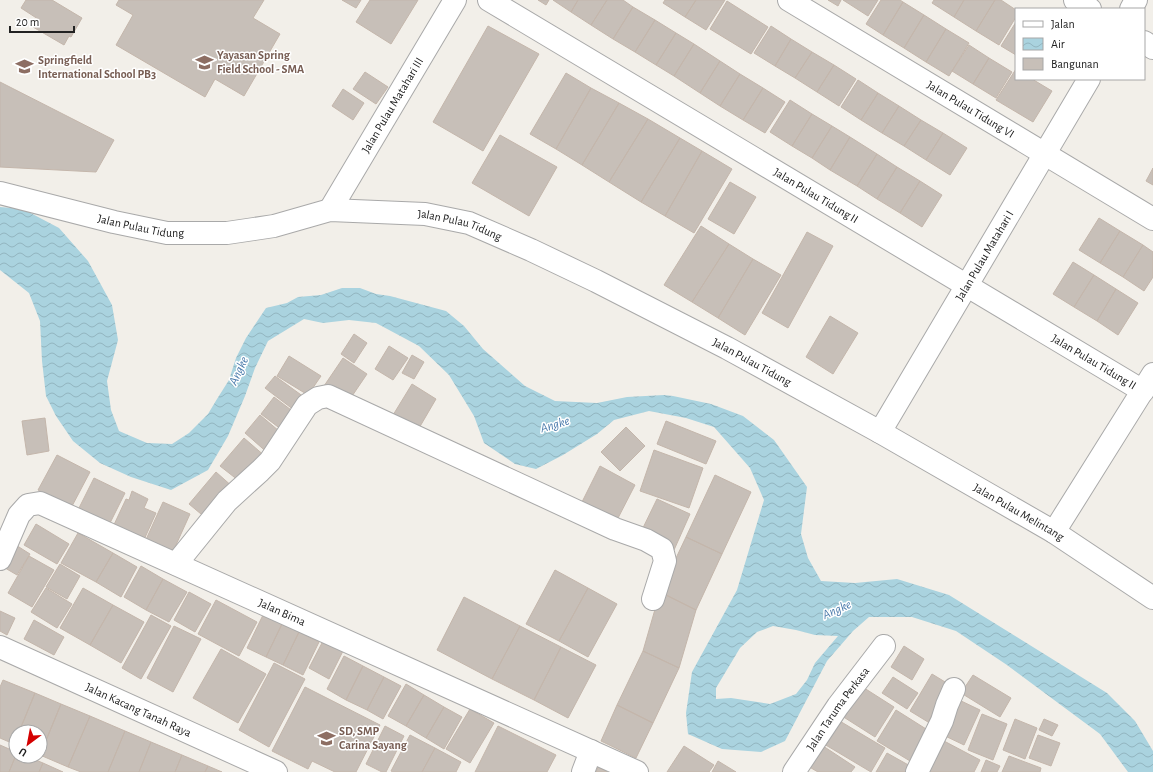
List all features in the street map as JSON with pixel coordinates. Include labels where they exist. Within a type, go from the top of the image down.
[{"type":"street","name":"Jalan Pulau Matahari III","points":[[330,210],[455,0]]},
{"type":"street","name":"Jalan Pulau Tidung II","points":[[489,0],[967,286],[1148,382]]},
{"type":"street","name":"Jalan Pulau Tidung VI","points":[[789,0],[1153,219]]},
{"type":"street","points":[[1074,0],[1088,8]]},
{"type":"street","name":"Jalan Pulau Matahari I","points":[[880,432],[1088,80]]},
{"type":"street","name":"Jalan Pulau Tidung","points":[[0,193],[114,222],[167,233],[226,232],[254,229],[274,226],[330,210],[426,214],[469,223],[531,250],[679,323],[880,432]]},
{"type":"street","points":[[1054,532],[1148,382]]},
{"type":"street","points":[[176,564],[227,500],[270,461],[307,405],[318,398],[328,396],[615,529],[646,540],[662,549],[665,561],[653,599]]},
{"type":"street","name":"Jalan Pulau Melintang","points":[[880,432],[1054,532],[1153,598]]},
{"type":"street","name":"Jalan Bima","points":[[0,559],[19,515],[28,505],[40,503],[591,751]]},
{"type":"street","name":"Jalan Taruma Perkasa","points":[[794,772],[838,706],[884,646]]},
{"type":"street","name":"Jalan Kacang Tanah Raya","points":[[0,647],[272,771]]},
{"type":"street","points":[[917,772],[942,722],[954,689]]},
{"type":"street","points":[[583,772],[591,751],[637,772]]},
{"type":"water","name":"Angke","points":[[0,207],[23,209],[59,228],[88,261],[112,305],[118,340],[107,381],[111,410],[119,431],[147,443],[172,444],[189,433],[208,414],[229,380],[236,358],[246,338],[266,308],[287,303],[298,297],[321,295],[342,288],[360,288],[376,294],[390,296],[446,311],[464,326],[483,349],[525,386],[555,401],[597,403],[627,397],[664,395],[711,404],[743,416],[774,440],[807,487],[801,534],[808,558],[821,581],[855,583],[897,579],[949,595],[1107,693],[1135,721],[1153,751],[1153,772],[1128,772],[1100,734],[1007,665],[956,631],[912,617],[869,617],[853,631],[827,661],[785,741],[761,752],[722,749],[688,734],[686,713],[692,672],[737,590],[764,500],[750,468],[714,427],[686,418],[649,411],[614,420],[597,434],[563,455],[536,469],[515,464],[484,443],[474,416],[449,375],[419,346],[376,323],[349,320],[323,323],[304,319],[268,341],[255,368],[228,436],[208,470],[171,490],[131,477],[100,463],[73,441],[56,416],[46,396],[40,321],[29,293],[0,270]],"holes":[[[773,626],[815,635],[838,636],[815,663],[807,680],[796,694],[770,704],[731,698],[716,699],[716,688],[740,648],[757,632]]]},
{"type":"building","points":[[26,0],[52,0],[82,18],[71,37],[69,36],[64,45],[33,27],[38,19],[21,8]]},
{"type":"building","name":"Yayasan Spring Field School - SMA","points":[[119,0],[264,0],[253,18],[280,34],[244,96],[215,79],[205,97],[116,45],[133,15],[116,5]]},
{"type":"building","points":[[342,0],[361,0],[356,8]]},
{"type":"building","points":[[370,0],[418,0],[391,44],[356,22]]},
{"type":"building","points":[[538,0],[549,0],[546,5]]},
{"type":"building","points":[[553,0],[578,0],[571,12]]},
{"type":"building","points":[[578,0],[607,0],[591,25],[571,12]]},
{"type":"building","points":[[607,0],[623,0],[633,7],[613,39],[591,25]]},
{"type":"building","points":[[665,0],[696,0],[685,17],[663,3]]},
{"type":"building","points":[[696,0],[725,0],[706,30],[685,17]]},
{"type":"building","points":[[828,0],[841,0],[838,6]]},
{"type":"building","points":[[843,0],[878,0],[868,16]]},
{"type":"building","points":[[881,0],[900,0],[903,2],[883,35],[866,24]]},
{"type":"building","points":[[934,0],[964,0],[954,17],[932,3]]},
{"type":"building","points":[[964,0],[995,0],[976,31],[954,17]]},
{"type":"building","points":[[995,0],[1001,0],[1015,9],[1015,19],[999,45],[976,31]]},
{"type":"building","points":[[727,1],[768,27],[751,54],[710,29]]},
{"type":"building","points":[[903,2],[924,15],[904,48],[883,35]]},
{"type":"building","points":[[633,7],[655,20],[635,52],[613,39]]},
{"type":"building","points":[[924,15],[946,29],[926,62],[904,48]]},
{"type":"building","points":[[655,20],[676,33],[656,65],[635,52]]},
{"type":"building","points":[[1015,24],[1015,54],[1001,46]]},
{"type":"building","points":[[488,26],[539,54],[483,151],[433,122]]},
{"type":"building","points":[[771,26],[791,39],[775,66],[754,53]]},
{"type":"building","points":[[946,29],[969,43],[949,76],[926,62]]},
{"type":"building","points":[[676,33],[694,44],[674,76],[656,65]]},
{"type":"building","points":[[791,39],[812,52],[795,78],[775,66]]},
{"type":"building","points":[[694,44],[720,61],[700,93],[674,76]]},
{"type":"building","points":[[969,45],[989,58],[973,84],[952,71]]},
{"type":"building","points":[[812,52],[834,65],[817,92],[795,78]]},
{"type":"building","points":[[989,58],[1012,72],[996,98],[973,84]]},
{"type":"building","points":[[720,61],[740,74],[720,106],[700,93]]},
{"type":"building","points":[[834,65],[856,79],[839,106],[817,92]]},
{"type":"building","points":[[1015,71],[1015,80],[1034,80],[1052,91],[1033,122],[996,100]]},
{"type":"building","points":[[365,72],[388,87],[376,104],[353,89]]},
{"type":"building","points":[[566,73],[591,88],[556,149],[530,134]]},
{"type":"building","points":[[740,74],[763,88],[743,120],[720,106]]},
{"type":"building","points":[[858,80],[878,93],[861,120],[841,107]]},
{"type":"building","points":[[0,82],[114,140],[96,172],[0,167]]},
{"type":"building","points":[[591,88],[619,103],[582,165],[556,149]]},
{"type":"building","points":[[763,88],[785,102],[765,133],[743,120]]},
{"type":"building","points":[[343,89],[364,103],[353,120],[332,106]]},
{"type":"building","points":[[878,93],[899,106],[882,133],[861,120]]},
{"type":"building","points":[[790,100],[812,114],[792,146],[770,132]]},
{"type":"building","points":[[619,103],[648,119],[609,182],[582,165]]},
{"type":"building","points":[[899,106],[921,120],[904,146],[882,133]]},
{"type":"building","points":[[812,114],[832,126],[812,158],[792,146]]},
{"type":"building","points":[[648,119],[680,138],[641,202],[609,182]]},
{"type":"building","points":[[921,120],[943,133],[926,160],[904,146]]},
{"type":"building","points":[[832,126],[850,137],[830,170],[812,158]]},
{"type":"building","points":[[943,133],[967,148],[950,175],[926,160]]},
{"type":"building","points":[[500,135],[557,167],[529,216],[472,183]]},
{"type":"building","points":[[850,137],[877,154],[857,186],[830,170]]},
{"type":"building","points":[[680,138],[702,151],[665,216],[641,202]]},
{"type":"building","points":[[702,151],[732,169],[694,233],[665,216]]},
{"type":"building","points":[[877,154],[897,167],[877,199],[857,186]]},
{"type":"building","points":[[897,167],[920,181],[900,213],[877,199]]},
{"type":"building","points":[[1153,168],[1153,185],[1146,181]]},
{"type":"building","points":[[920,181],[942,195],[922,227],[900,213]]},
{"type":"building","points":[[730,182],[756,197],[734,234],[708,219]]},
{"type":"building","points":[[1099,218],[1120,231],[1100,263],[1079,250]]},
{"type":"building","points":[[701,226],[729,244],[692,302],[664,285]]},
{"type":"building","points":[[1120,231],[1143,245],[1123,277],[1100,263]]},
{"type":"building","points":[[807,232],[833,246],[788,328],[762,313]]},
{"type":"building","points":[[729,244],[753,259],[718,318],[692,302]]},
{"type":"building","points":[[1143,245],[1153,252],[1153,277],[1144,291],[1123,277]]},
{"type":"building","points":[[753,259],[781,275],[745,335],[718,318]]},
{"type":"building","points":[[1073,262],[1094,275],[1074,307],[1053,294]]},
{"type":"building","points":[[1094,275],[1116,289],[1097,321],[1074,307]]},
{"type":"building","points":[[1116,289],[1138,303],[1118,335],[1097,321]]},
{"type":"building","points":[[830,316],[858,333],[833,374],[806,357]]},
{"type":"building","points":[[354,334],[367,343],[354,363],[341,354]]},
{"type":"building","points":[[389,346],[408,358],[393,380],[375,369]]},
{"type":"building","points":[[412,355],[424,362],[414,379],[402,373]]},
{"type":"building","points":[[289,356],[321,376],[308,395],[277,376]]},
{"type":"building","points":[[343,358],[367,374],[348,402],[324,386]]},
{"type":"building","points":[[275,376],[304,397],[294,410],[265,388]]},
{"type":"building","points":[[412,384],[436,399],[415,435],[390,420]]},
{"type":"building","points":[[274,397],[299,416],[286,433],[261,414]]},
{"type":"building","points":[[260,415],[285,436],[270,455],[245,433]]},
{"type":"building","points":[[45,418],[49,451],[27,455],[22,421]]},
{"type":"building","points":[[666,421],[716,441],[706,464],[657,444]]},
{"type":"building","points":[[626,427],[645,446],[620,471],[601,452]]},
{"type":"building","points":[[244,438],[266,457],[243,484],[220,466]]},
{"type":"building","points":[[654,450],[703,468],[689,508],[640,491]]},
{"type":"building","points":[[57,455],[90,472],[71,508],[38,490]]},
{"type":"building","points":[[600,466],[635,485],[616,522],[581,504]]},
{"type":"building","points":[[216,472],[234,488],[207,519],[189,504]]},
{"type":"building","points":[[715,475],[751,492],[722,554],[686,537]]},
{"type":"building","points":[[94,478],[125,493],[107,529],[76,514]]},
{"type":"building","points":[[132,491],[148,499],[144,508],[156,513],[143,542],[112,529],[126,499],[129,500]]},
{"type":"building","points":[[657,499],[690,514],[674,550],[640,534]]},
{"type":"building","points":[[163,502],[190,514],[171,556],[144,544]]},
{"type":"building","points":[[36,524],[69,544],[57,564],[24,545]]},
{"type":"building","points":[[78,533],[113,553],[96,582],[61,563]]},
{"type":"building","points":[[686,537],[722,554],[696,610],[660,592]]},
{"type":"building","points":[[11,542],[30,554],[17,575],[0,565]]},
{"type":"building","points":[[113,553],[137,567],[121,597],[96,582]]},
{"type":"building","points":[[29,556],[54,570],[32,607],[8,593]]},
{"type":"building","points":[[60,564],[80,576],[67,599],[46,587]]},
{"type":"building","points":[[141,566],[163,579],[146,610],[124,597]]},
{"type":"building","points":[[555,570],[588,588],[559,641],[526,624]]},
{"type":"building","points":[[163,579],[187,592],[169,622],[146,610]]},
{"type":"building","points":[[46,588],[72,604],[57,628],[31,612]]},
{"type":"building","points":[[83,588],[113,605],[90,645],[60,628]]},
{"type":"building","points":[[588,588],[617,604],[588,657],[559,641]]},
{"type":"building","points":[[189,592],[211,604],[195,632],[174,620]]},
{"type":"building","points":[[660,592],[696,610],[679,668],[643,651]]},
{"type":"building","points":[[464,597],[520,626],[492,679],[437,650]]},
{"type":"building","points":[[216,600],[257,622],[239,656],[198,634]]},
{"type":"building","points":[[113,605],[144,622],[121,663],[90,645]]},
{"type":"building","points":[[0,611],[15,618],[7,635],[0,631]]},
{"type":"building","points":[[151,615],[171,626],[141,679],[122,668]]},
{"type":"building","points":[[263,615],[282,624],[266,657],[247,648]]},
{"type":"building","points":[[34,620],[64,637],[54,655],[24,639]]},
{"type":"building","points":[[282,624],[299,632],[283,665],[266,657]]},
{"type":"building","points":[[174,626],[201,639],[173,692],[147,678]]},
{"type":"building","points":[[520,626],[561,647],[534,700],[492,679]]},
{"type":"building","points":[[299,632],[319,642],[303,675],[283,665]]},
{"type":"building","points":[[323,641],[343,651],[329,679],[309,668]]},
{"type":"building","points":[[904,646],[924,659],[912,680],[891,667]]},
{"type":"building","points":[[561,647],[596,665],[568,718],[534,700]]},
{"type":"building","points":[[221,649],[266,674],[238,723],[193,698]]},
{"type":"building","points":[[643,651],[679,668],[653,723],[617,705]]},
{"type":"building","points":[[344,656],[363,666],[346,700],[327,689]]},
{"type":"building","points":[[274,663],[305,679],[269,747],[239,730]]},
{"type":"building","points":[[363,666],[384,677],[367,710],[346,700]]},
{"type":"building","points":[[932,674],[950,685],[928,722],[910,711]]},
{"type":"building","points":[[973,675],[1011,698],[1000,717],[961,693]]},
{"type":"building","points":[[384,677],[401,686],[383,719],[367,710]]},
{"type":"building","points":[[893,677],[918,693],[907,709],[882,693]]},
{"type":"building","points":[[3,680],[35,693],[22,724],[8,724],[8,741],[0,738],[0,687]]},
{"type":"building","points":[[406,684],[424,695],[406,726],[388,716]]},
{"type":"building","points":[[861,686],[894,707],[875,737],[842,716]]},
{"type":"building","name":"SD, SMP Carina Sayang","points":[[305,687],[380,725],[356,772],[335,772],[312,761],[308,769],[272,751]]},
{"type":"building","points":[[35,693],[61,704],[48,736],[48,724],[22,724]]},
{"type":"building","points":[[424,695],[444,707],[426,738],[406,726]]},
{"type":"building","points":[[957,699],[980,710],[964,745],[941,734]]},
{"type":"building","points":[[61,704],[90,716],[68,767],[48,758],[48,736]]},
{"type":"building","points":[[617,705],[653,723],[636,758],[601,741]]},
{"type":"building","points":[[444,707],[462,717],[444,749],[426,738]]},
{"type":"building","points":[[470,709],[494,723],[470,763],[446,749]]},
{"type":"building","points":[[896,710],[934,734],[915,764],[877,741]]},
{"type":"building","points":[[982,714],[1007,724],[993,760],[968,750]]},
{"type":"building","points":[[90,716],[125,731],[108,772],[81,772],[68,767]]},
{"type":"building","points":[[1015,719],[1037,728],[1025,759],[1003,750]]},
{"type":"building","points":[[1044,719],[1058,725],[1052,736],[1039,730]]},
{"type":"building","points":[[838,720],[885,748],[871,772],[824,744]]},
{"type":"building","points":[[385,726],[404,736],[386,772],[382,772],[366,764]]},
{"type":"building","points":[[498,726],[556,755],[547,772],[475,772]]},
{"type":"building","points":[[125,731],[151,742],[139,772],[108,772]]},
{"type":"building","points":[[410,735],[435,748],[422,772],[393,772],[391,771]]},
{"type":"building","points":[[1038,735],[1060,743],[1051,766],[1029,758]]},
{"type":"building","points":[[944,741],[980,760],[974,772],[928,771]]},
{"type":"building","points":[[151,742],[182,755],[175,772],[139,772]]},
{"type":"building","points":[[820,744],[855,767],[851,772],[818,772],[806,765]]},
{"type":"building","points":[[0,745],[8,748],[8,764],[12,764],[9,772],[0,772]]},
{"type":"building","points":[[684,746],[714,765],[709,772],[667,772]]},
{"type":"building","points":[[435,748],[461,762],[456,772],[422,772]]},
{"type":"building","points":[[887,753],[912,767],[910,772],[876,772]]},
{"type":"building","points":[[182,755],[208,766],[205,772],[175,772]]},
{"type":"building","points":[[1009,756],[1041,768],[1040,772],[1002,772]]},
{"type":"building","points":[[986,760],[1000,766],[997,772],[981,772]]},
{"type":"building","points":[[718,761],[736,772],[712,772]]},
{"type":"building","points":[[12,764],[43,764],[39,772],[9,772]]},
{"type":"building","points":[[43,764],[45,764],[63,772],[39,772]]},
{"type":"building","points":[[208,766],[222,772],[205,772]]},
{"type":"building","points":[[598,767],[607,772],[596,772]]},
{"type":"place","name":"Yayasan Spring Field School - SMA","points":[[204,62]]},
{"type":"place","name":"Springfield International School PB3","points":[[25,67]]},
{"type":"place","name":"SD, SMP Carina Sayang","points":[[326,738]]}]
